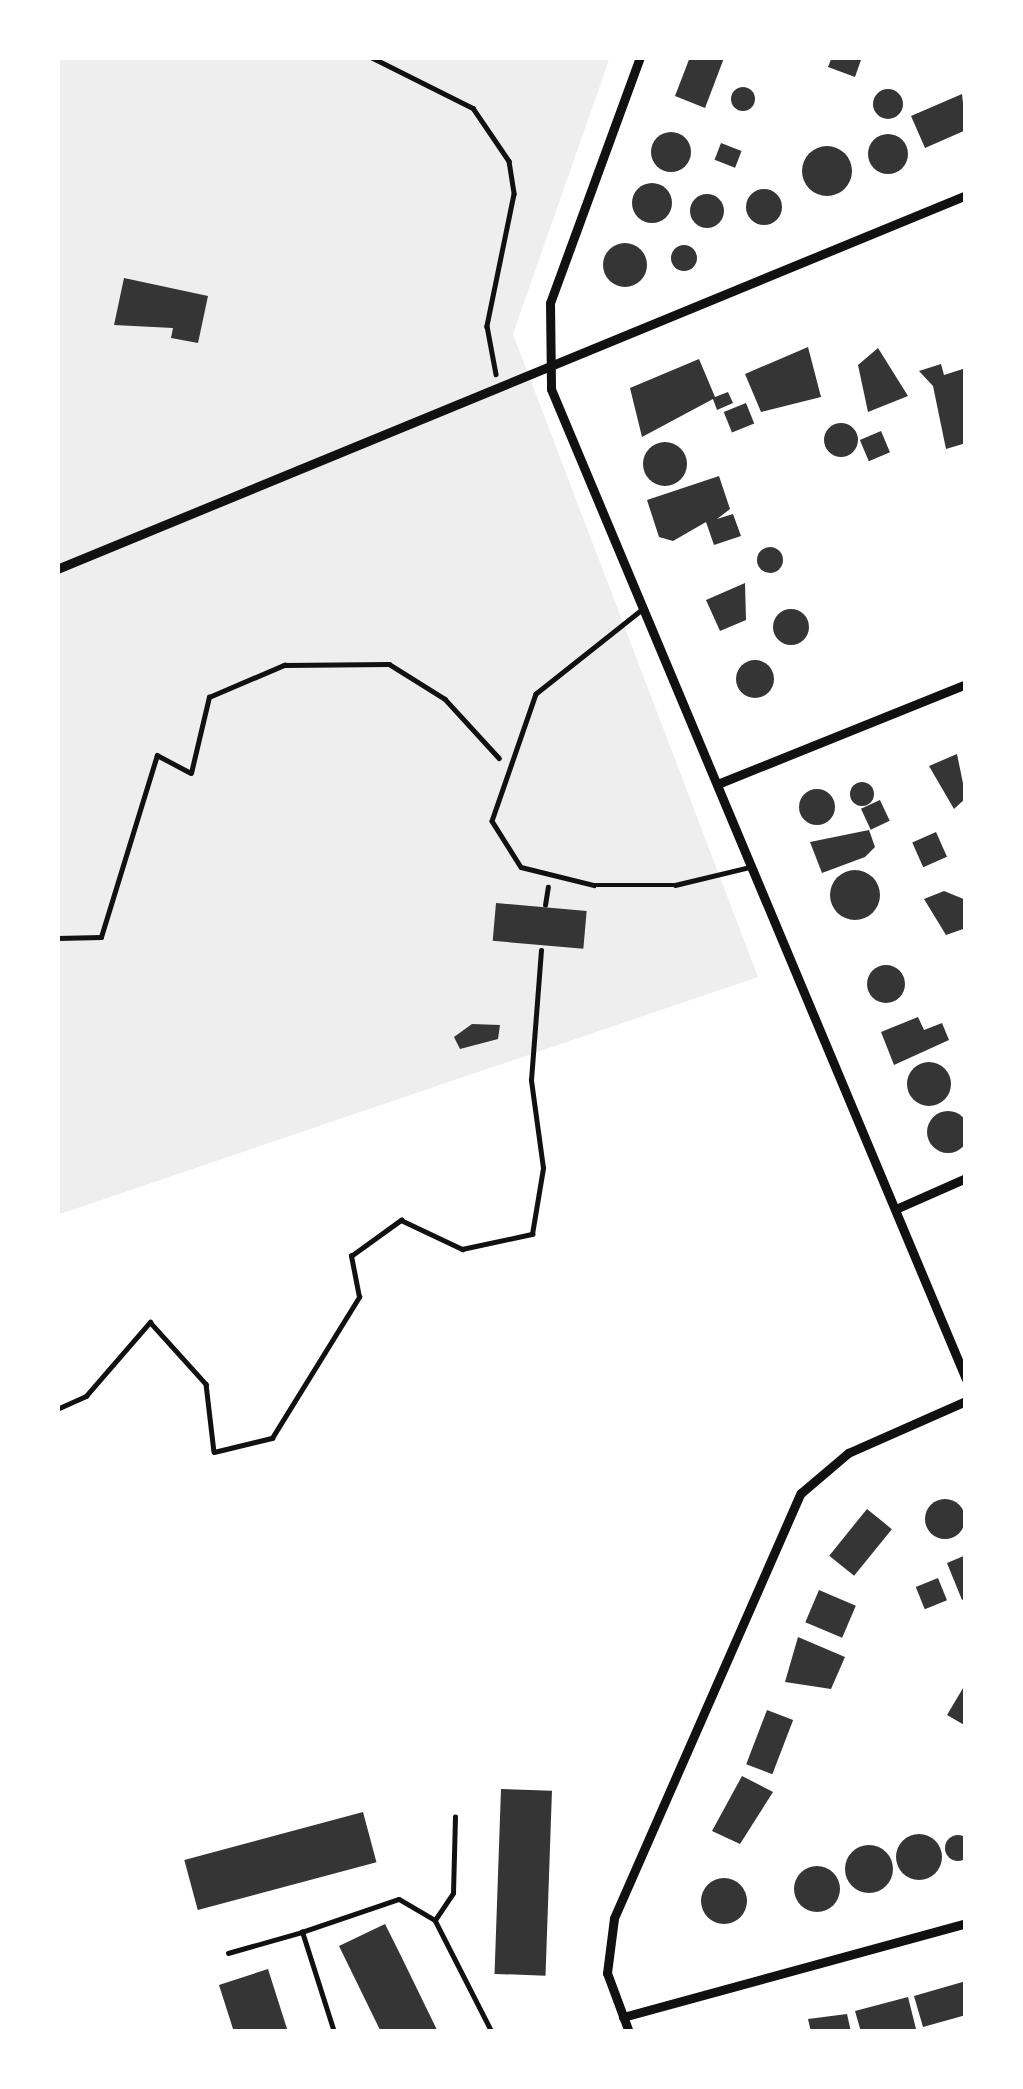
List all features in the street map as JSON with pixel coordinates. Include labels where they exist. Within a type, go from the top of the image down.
[{"type":"street","points":[[640,57],[550,303],[548,372],[642,610],[720,783],[966,1379]]},
{"type":"street","points":[[57,569],[548,372],[966,195]]},
{"type":"street","points":[[720,783],[966,684]]},
{"type":"street","points":[[898,1208],[966,1178]]},
{"type":"street","points":[[629,2032],[607,1973],[614,1918],[801,1493],[848,1453],[966,1402]]},
{"type":"street","points":[[623,2017],[966,1923]]},
{"type":"lane","points":[[642,610],[536,694],[492,821],[521,867],[594,885],[675,885],[753,866]]},
{"type":"lane","points":[[435,1920],[453,1893],[455,1817]]},
{"type":"lane","points":[[227,1953],[399,1899],[435,1920],[492,2032]]},
{"type":"lane","points":[[302,1932],[334,2032]]},
{"type":"path","points":[[370,57],[473,108],[509,161],[514,194],[487,326],[504,390]]},
{"type":"path","points":[[57,938],[101,937],[157,755],[191,773],[209,697],[284,664],[389,664],[445,699],[507,767]]},
{"type":"path","points":[[57,1408],[86,1396],[150,1322],[206,1384],[214,1452],[272,1438],[359,1297],[351,1256],[400,1220],[462,1249],[532,1234],[543,1168],[531,1080],[541,950]]},
{"type":"shaded area","points":[[57,57],[610,57],[513,334],[758,977],[57,1215]]},
{"type":"building","points":[[690,57],[724,58],[705,108],[675,96]]},
{"type":"building","points":[[832,57],[862,57],[855,77],[828,67]]},
{"type":"building","points":[[743,87],[755,99],[743,111],[731,99]]},
{"type":"building","points":[[888,89],[899,93],[903,104],[899,115],[888,119],[877,115],[873,104],[877,93]]},
{"type":"building","points":[[962,94],[966,130],[925,148],[911,116]]},
{"type":"building","points":[[671,132],[685,138],[691,152],[685,166],[671,172],[657,166],[651,152],[657,138]]},
{"type":"building","points":[[888,134],[902,140],[908,154],[902,168],[888,174],[874,168],[868,154],[874,140]]},
{"type":"building","points":[[721,143],[742,151],[735,168],[715,160]]},
{"type":"building","points":[[827,146],[845,153],[852,171],[845,189],[827,196],[809,189],[802,171],[809,153]]},
{"type":"building","points":[[652,183],[666,189],[672,203],[666,217],[652,223],[638,217],[632,203],[638,189]]},
{"type":"building","points":[[764,189],[777,194],[782,207],[777,220],[764,225],[751,220],[746,207],[751,194]]},
{"type":"building","points":[[707,194],[719,199],[724,211],[719,223],[707,228],[695,223],[690,211],[695,199]]},
{"type":"building","points":[[625,243],[640,250],[647,265],[640,280],[625,287],[610,280],[603,265],[610,250]]},
{"type":"building","points":[[684,245],[697,258],[684,271],[671,258]]},
{"type":"building","points":[[124,278],[208,296],[198,343],[171,338],[173,328],[114,325]]},
{"type":"building","points":[[808,347],[821,397],[761,412],[745,374]]},
{"type":"building","points":[[878,348],[908,396],[868,412],[858,365]]},
{"type":"building","points":[[699,359],[715,397],[728,392],[733,403],[717,410],[713,399],[642,437],[630,388]]},
{"type":"building","points":[[941,364],[944,375],[966,368],[966,443],[946,449],[933,386],[919,371]]},
{"type":"building","points":[[746,403],[754,423],[732,432],[724,412]]},
{"type":"building","points":[[841,423],[853,428],[858,440],[853,452],[841,457],[829,452],[824,440],[829,428]]},
{"type":"building","points":[[881,431],[890,452],[869,461],[860,440]]},
{"type":"building","points":[[665,442],[680,449],[687,464],[680,479],[665,486],[650,479],[643,464],[650,449]]},
{"type":"building","points":[[719,476],[730,509],[717,519],[733,514],[741,536],[714,545],[706,522],[673,541],[659,537],[647,500]]},
{"type":"building","points":[[770,547],[783,560],[770,573],[757,560]]},
{"type":"building","points":[[745,583],[746,620],[720,631],[706,600]]},
{"type":"building","points":[[791,609],[803,615],[809,627],[803,639],[791,645],[779,639],[773,627],[779,615]]},
{"type":"building","points":[[755,660],[768,666],[774,679],[768,692],[755,698],[742,692],[736,679],[742,666]]},
{"type":"building","points":[[957,754],[966,798],[954,809],[929,766]]},
{"type":"building","points":[[862,782],[871,785],[871,803],[862,806],[853,803],[850,794],[853,785]]},
{"type":"building","points":[[817,789],[830,794],[835,807],[830,820],[817,825],[804,820],[799,807],[804,794]]},
{"type":"building","points":[[880,800],[890,821],[871,830],[861,809]]},
{"type":"building","points":[[869,830],[875,847],[865,857],[822,873],[810,842]]},
{"type":"building","points":[[936,832],[947,857],[923,867],[912,843]]},
{"type":"building","points":[[855,870],[873,877],[880,895],[873,913],[855,920],[837,913],[830,895],[837,877]]},
{"type":"building","points":[[944,891],[966,900],[966,928],[946,935],[924,899]]},
{"type":"building","points":[[496,903],[587,911],[583,949],[493,941]]},
{"type":"building","points":[[886,965],[900,970],[905,984],[900,998],[886,1003],[872,998],[867,984],[872,970]]},
{"type":"building","points":[[918,1017],[924,1030],[942,1023],[949,1040],[894,1065],[881,1032]]},
{"type":"building","points":[[472,1024],[500,1025],[498,1039],[460,1049],[454,1037]]},
{"type":"building","points":[[929,1062],[944,1069],[951,1084],[944,1099],[929,1106],[914,1099],[907,1084],[914,1069]]},
{"type":"building","points":[[948,1111],[963,1117],[969,1132],[963,1147],[948,1153],[933,1147],[927,1132],[933,1117]]},
{"type":"building","points":[[945,1499],[959,1505],[965,1519],[959,1533],[945,1539],[931,1533],[925,1519],[931,1505]]},
{"type":"building","points":[[867,1509],[892,1529],[854,1576],[829,1556]]},
{"type":"building","points":[[966,1555],[966,1598],[962,1600],[947,1563]]},
{"type":"building","points":[[938,1578],[947,1600],[925,1609],[916,1587]]},
{"type":"building","points":[[819,1590],[856,1606],[842,1638],[805,1622]]},
{"type":"building","points":[[798,1637],[845,1657],[831,1689],[785,1682]]},
{"type":"building","points":[[966,1683],[966,1726],[947,1715]]},
{"type":"building","points":[[767,1710],[793,1720],[772,1774],[746,1764]]},
{"type":"building","points":[[742,1776],[773,1792],[740,1844],[712,1831]]},
{"type":"building","points":[[501,1789],[552,1791],[546,1976],[495,1974]]},
{"type":"building","points":[[363,1812],[376,1862],[198,1910],[184,1860]]},
{"type":"building","points":[[919,1834],[935,1841],[942,1857],[935,1873],[919,1880],[903,1873],[896,1857],[903,1841]]},
{"type":"building","points":[[958,1835],[971,1848],[958,1861],[945,1848]]},
{"type":"building","points":[[869,1845],[886,1852],[893,1869],[886,1886],[869,1893],[852,1886],[845,1869],[852,1852]]},
{"type":"building","points":[[817,1866],[833,1873],[840,1889],[833,1905],[817,1912],[801,1905],[794,1889],[801,1873]]},
{"type":"building","points":[[724,1878],[741,1884],[747,1901],[741,1918],[724,1924],[707,1918],[701,1901],[707,1884]]},
{"type":"building","points":[[385,1924],[438,2032],[381,2032],[339,1946]]},
{"type":"building","points":[[268,1969],[288,2032],[234,2032],[219,1985]]},
{"type":"building","points":[[966,1981],[966,2015],[923,2027],[914,1996]]},
{"type":"building","points":[[908,1997],[916,2029],[861,2032],[855,2011]]},
{"type":"building","points":[[847,2014],[851,2032],[811,2032],[808,2019]]}]
